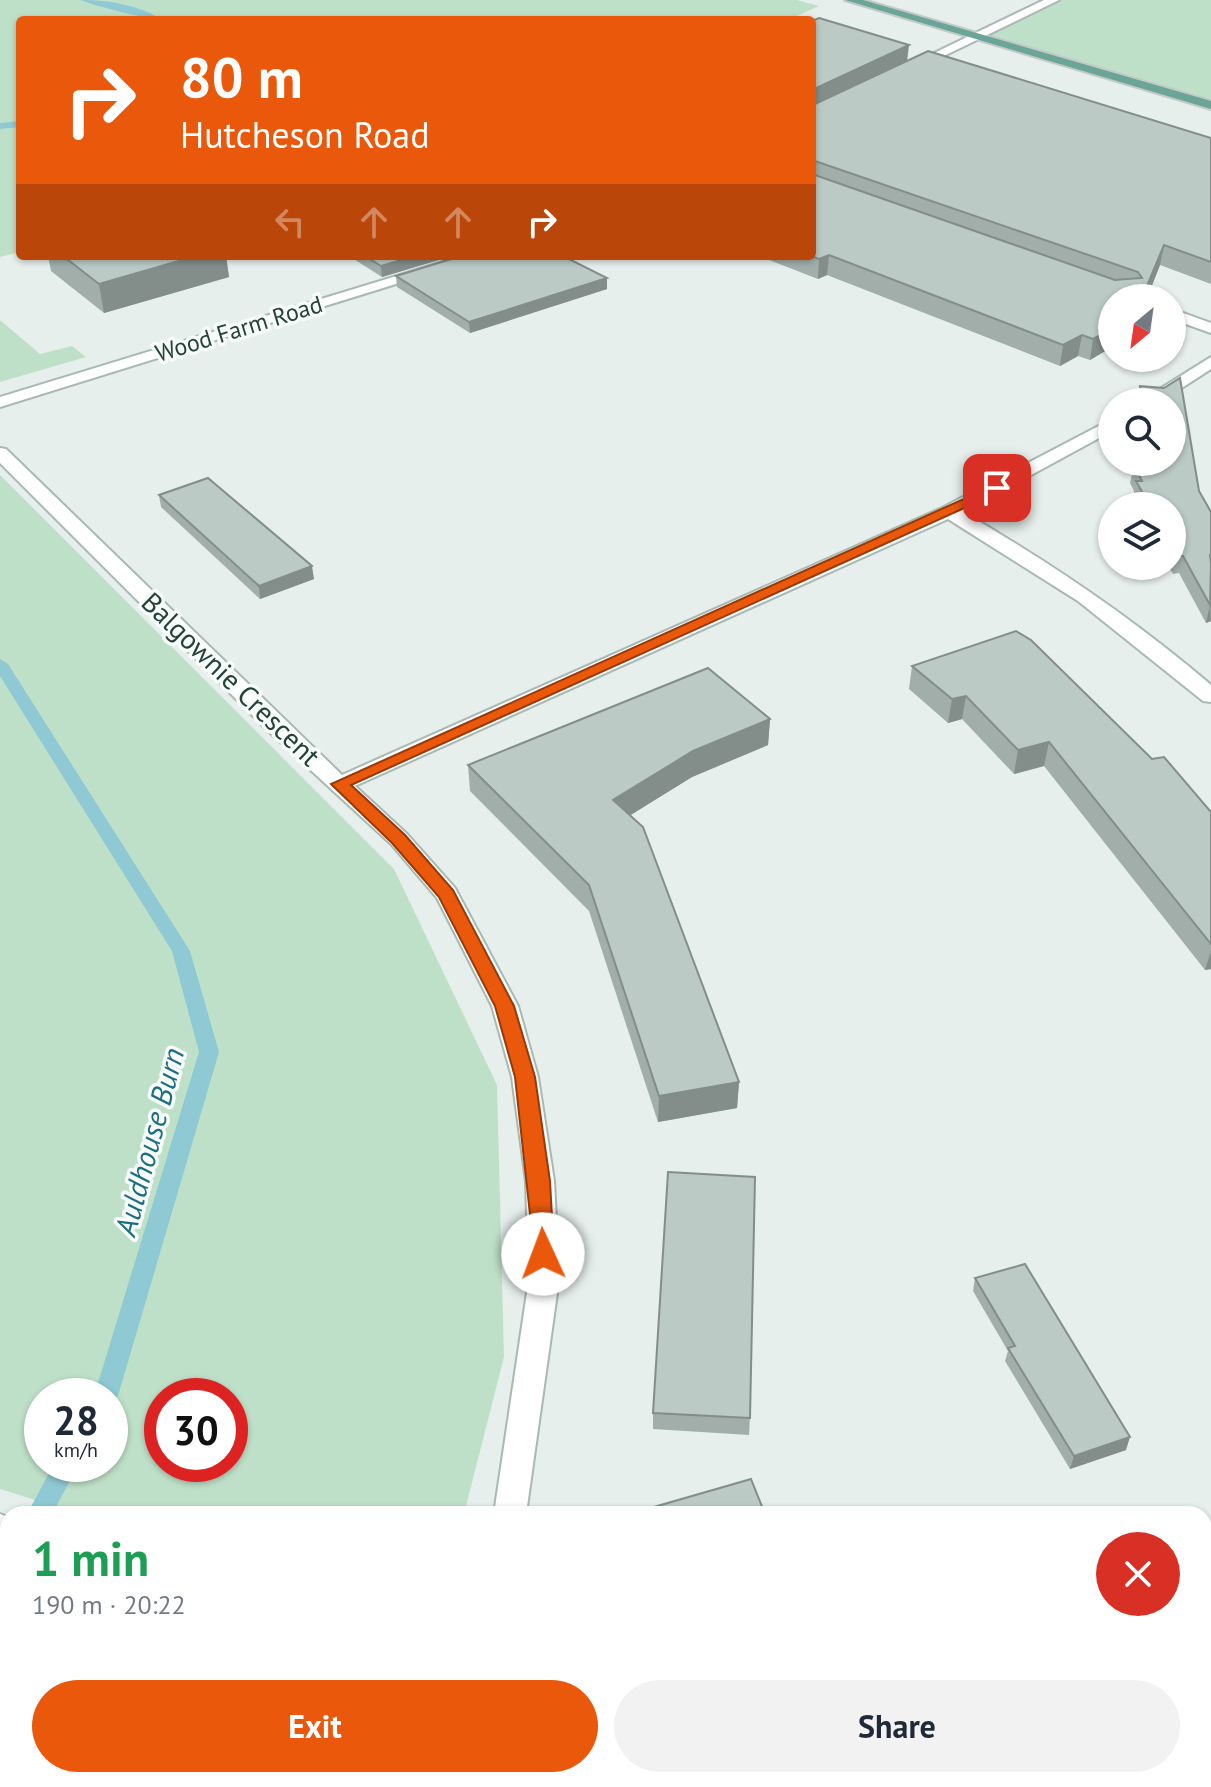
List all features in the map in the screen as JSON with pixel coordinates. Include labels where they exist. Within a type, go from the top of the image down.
[{"type":"main road","points":[[851,0],[1211,105]]},
{"type":"street","points":[[904,71],[1053,0]]},
{"type":"street","name":"Wood Farm Road","points":[[0,402],[465,260]]},
{"type":"street","points":[[1186,319],[1211,328]]},
{"type":"street","points":[[1170,388],[1211,362]]},
{"type":"street","points":[[340,784],[949,512],[1098,432]]},
{"type":"street","name":"Balgownie Crescent","points":[[0,453],[399,839],[447,894],[505,1006],[525,1077],[540,1181],[544,1279],[511,1506]]},
{"type":"street","points":[[949,512],[1083,592],[1158,649],[1211,696]]},
{"type":"green space","points":[[0,0],[797,0],[819,6],[797,16],[16,16],[16,253],[0,257]]},
{"type":"green space","points":[[1053,0],[1211,0],[1211,105],[975,36]]},
{"type":"green space","points":[[0,320],[40,354],[72,346],[86,357],[0,382]]},
{"type":"green space","points":[[0,475],[394,869],[497,1085],[504,1357],[466,1506],[54,1506],[0,1489]]},
{"type":"building","points":[[819,18],[909,45],[816,88],[816,19]]},
{"type":"building","points":[[928,51],[1211,138],[1211,262],[1164,245],[1148,284],[1098,284],[1098,336],[1093,339],[1082,335],[1063,345],[829,255],[816,258],[816,175],[1115,280],[1142,278],[1138,272],[816,161],[816,104]]},
{"type":"building","points":[[68,260],[182,260],[99,284]]},
{"type":"building","points":[[371,260],[401,260],[381,266]]},
{"type":"building","points":[[448,260],[571,260],[607,278],[469,322],[396,276]]},
{"type":"building","points":[[1180,378],[1182,388],[1164,388]]},
{"type":"building","points":[[1186,414],[1199,491],[1211,512],[1210,605],[1186,561],[1186,492],[1142,492],[1136,481],[1142,481],[1139,476],[1186,476]]},
{"type":"building","points":[[208,478],[312,566],[259,586],[159,495]]},
{"type":"building","points":[[1016,631],[1031,640],[1152,759],[1164,757],[1211,812],[1211,944],[1049,742],[1018,750],[966,696],[952,699],[912,666]]},
{"type":"building","points":[[708,668],[770,719],[693,751],[613,800],[643,827],[739,1082],[659,1096],[589,885],[468,765]]},
{"type":"building","points":[[668,1172],[755,1177],[750,1418],[653,1413]]},
{"type":"building","points":[[1025,1264],[1130,1437],[1074,1456],[1008,1348],[1015,1346],[975,1278]]},
{"type":"building","points":[[751,1479],[762,1506],[657,1506]]},
{"type":"waterway","points":[[85,0],[149,16]]},
{"type":"waterway","points":[[0,126],[16,124]]},
{"type":"waterway","name":"Auldhouse Burn","points":[[0,664],[181,951],[209,1052],[111,1378]]},
{"type":"waterway","name":"Auldhouse Burn","points":[[43,1506],[57,1482]]},
{"type":"route","points":[[543,1254],[540,1181],[525,1077],[505,1006],[447,894],[399,839],[340,784],[997,488]]}]
